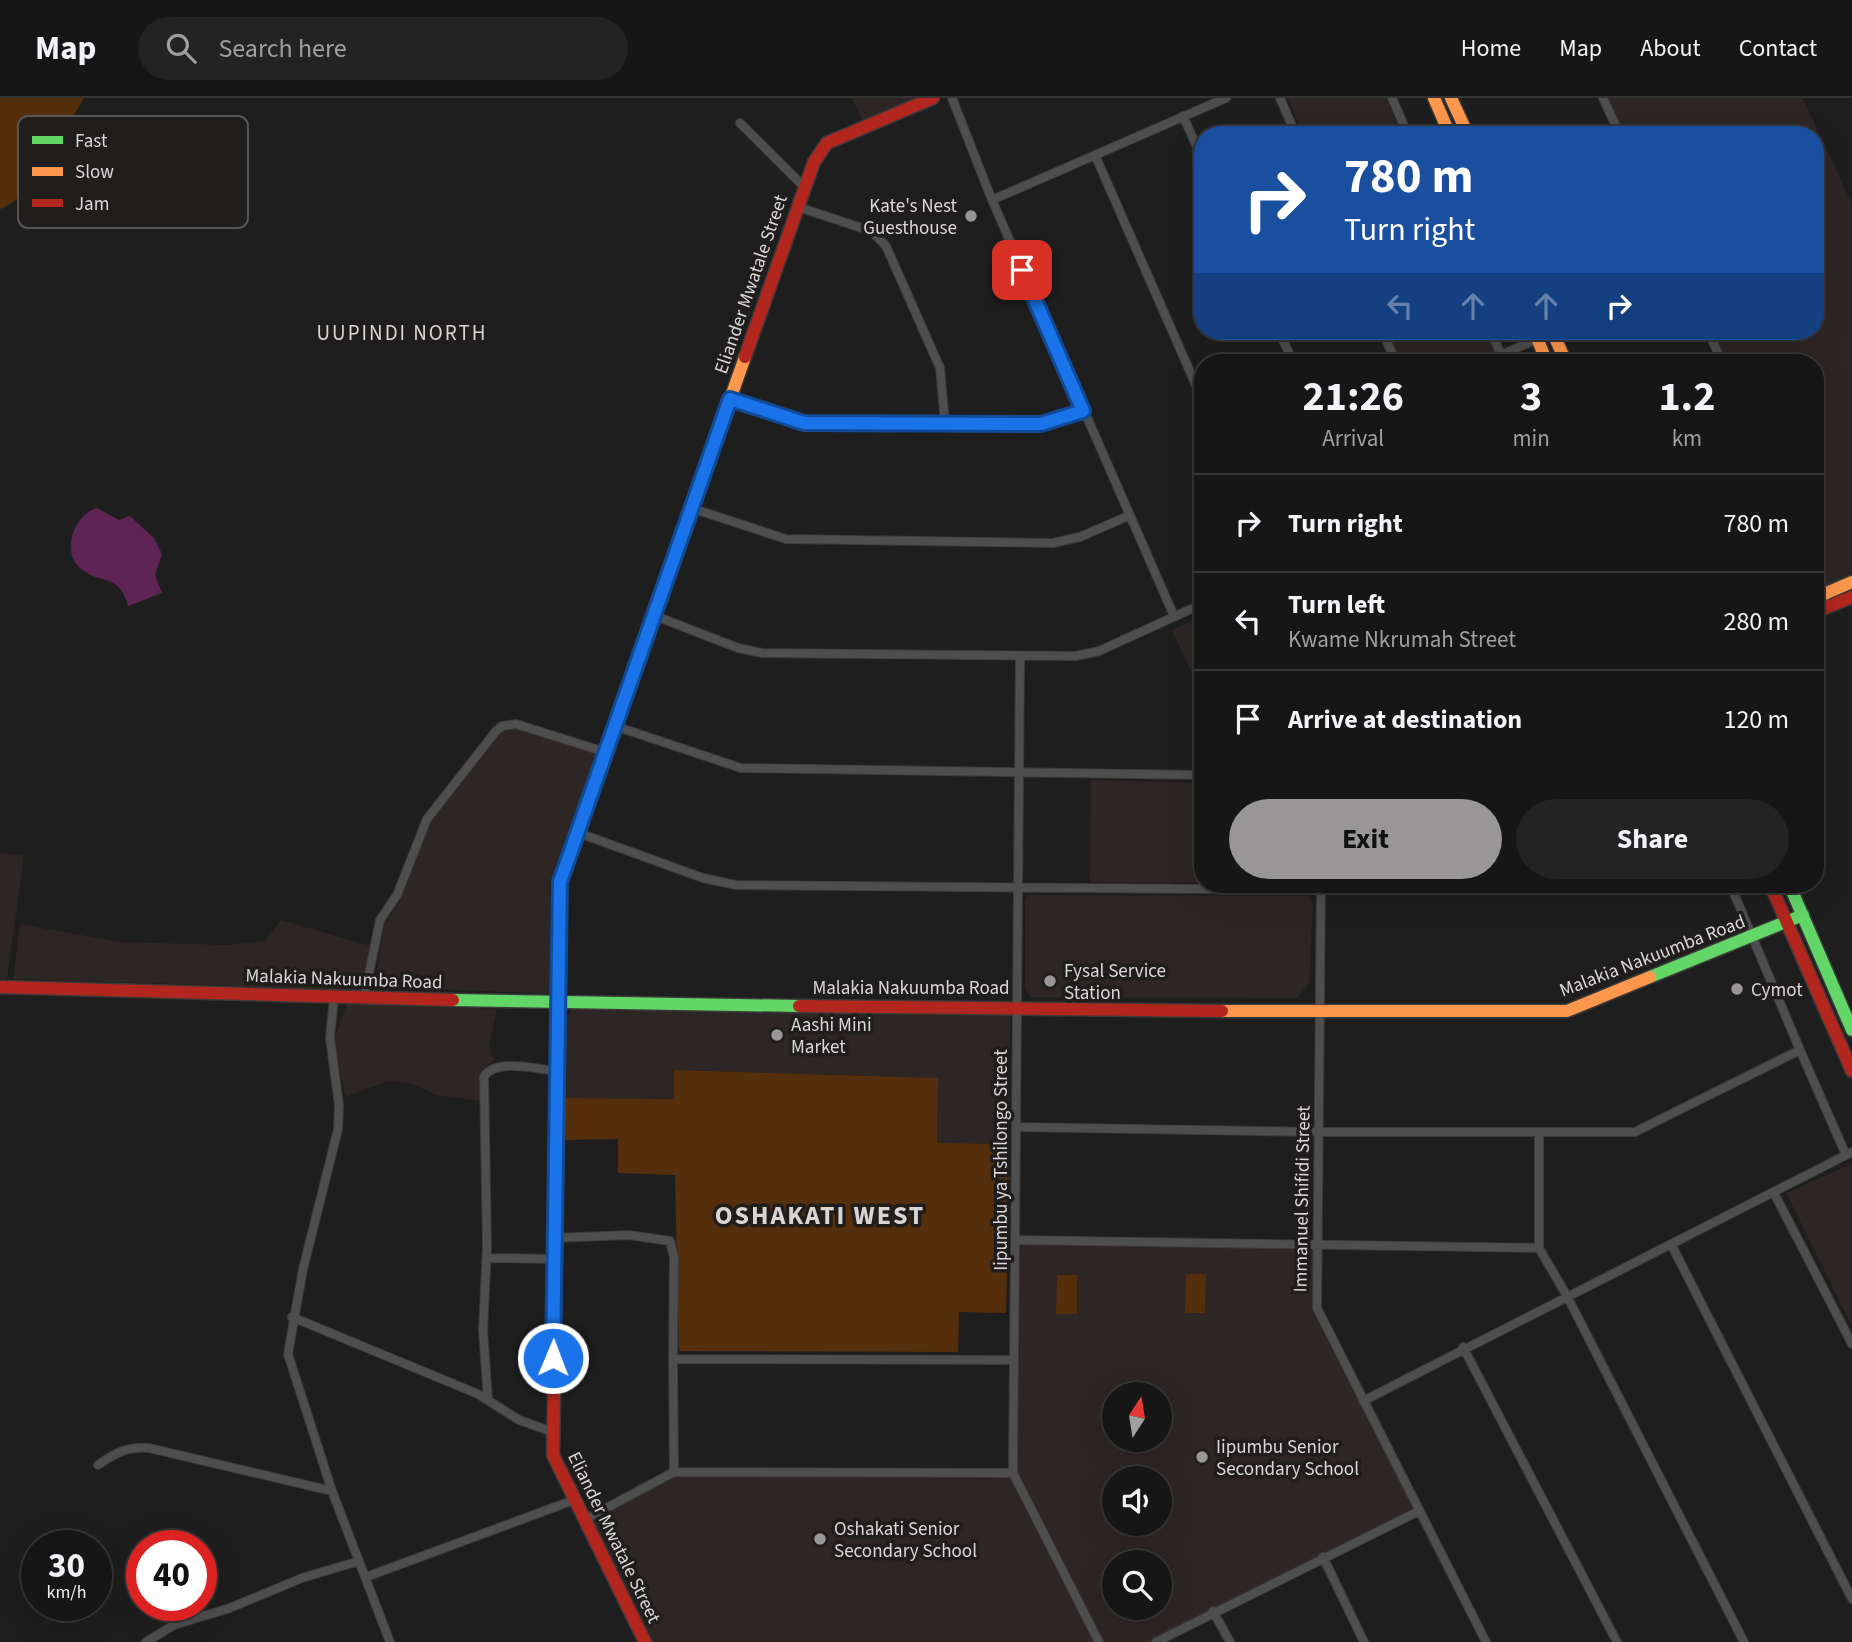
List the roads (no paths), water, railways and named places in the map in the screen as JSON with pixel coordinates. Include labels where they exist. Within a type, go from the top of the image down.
[{"type":"main road","name":"Eliander Mwatale Street","points":[[645,1642],[553,1455],[555,1071],[560,882],[820,151],[827,143],[933,98]]},
{"type":"main road","points":[[1434,98],[1446,126]]},
{"type":"main road","points":[[1451,98],[1464,126]]},
{"type":"main road","points":[[1824,598],[1852,582]]},
{"type":"main road","points":[[1824,599],[1852,597]]},
{"type":"main road","points":[[1774,893],[1852,1071]]},
{"type":"main road","points":[[1793,893],[1852,1030]]},
{"type":"main road","name":"Malakia Nakuumba Road","points":[[0,987],[556,1003],[1567,1011],[1803,915]]},
{"type":"street","points":[[952,98],[992,200],[1174,616]]},
{"type":"street","points":[[992,200],[1226,98]]},
{"type":"street","points":[[1280,98],[1292,126]]},
{"type":"street","points":[[1392,98],[1404,126]]},
{"type":"street","points":[[1603,98],[1616,126]]},
{"type":"street","points":[[1183,116],[1194,140]]},
{"type":"street","points":[[740,123],[805,188]]},
{"type":"street","points":[[1095,155],[1194,380]]},
{"type":"street","points":[[798,207],[872,231],[886,246],[940,368],[945,424]]},
{"type":"street","points":[[1509,354],[1528,340]]},
{"type":"street","points":[[730,399],[804,423],[1041,424],[1083,411]]},
{"type":"street","points":[[691,508],[760,533],[786,539],[1053,543],[1080,537],[1128,516]]},
{"type":"street","points":[[653,615],[738,648],[762,653],[1020,657],[1088,654],[1194,607]]},
{"type":"street","name":"Iipumbu ya Tshilongo Street","points":[[1020,657],[1013,1474],[1099,1642]]},
{"type":"street","points":[[364,998],[380,920],[397,895],[427,819],[496,730],[516,724],[605,752]]},
{"type":"street","points":[[615,726],[741,768],[1194,775]]},
{"type":"street","points":[[576,832],[718,883],[1017,888],[1194,887]]},
{"type":"street","name":"Immanuel Shifidi Street","points":[[1321,893],[1317,1308],[1486,1642]]},
{"type":"street","points":[[1363,1401],[1849,1153],[1800,1050],[1734,893]]},
{"type":"street","points":[[334,997],[330,1038],[339,1105],[338,1129],[292,1317],[288,1354],[290,1368],[332,1491],[390,1642]]},
{"type":"street","points":[[1016,1127],[1539,1134],[1644,1130],[1800,1050]]},
{"type":"street","points":[[488,1400],[483,1330],[487,1258],[484,1077],[492,1069],[505,1067],[555,1071]]},
{"type":"street","points":[[1539,1134],[1539,1248],[1567,1296],[1744,1642]]},
{"type":"street","points":[[1774,1193],[1852,1344]]},
{"type":"street","points":[[554,1238],[629,1236],[670,1241],[674,1257],[674,1472]]},
{"type":"street","points":[[1015,1240],[1539,1248]]},
{"type":"street","points":[[1671,1244],[1852,1599]]},
{"type":"street","points":[[487,1258],[554,1259]]},
{"type":"street","points":[[292,1317],[488,1400],[519,1420],[552,1432]]},
{"type":"street","points":[[1463,1348],[1617,1642]]},
{"type":"street","points":[[673,1359],[1014,1360]]},
{"type":"street","points":[[98,1465],[119,1451],[149,1447],[332,1491]]},
{"type":"street","points":[[584,1520],[674,1472],[1013,1474]]},
{"type":"street","points":[[366,1577],[574,1500]]},
{"type":"street","points":[[1156,1642],[1213,1611],[1419,1511]]},
{"type":"street","points":[[1323,1557],[1364,1642]]},
{"type":"street","points":[[146,1642],[174,1625],[230,1608],[302,1578],[359,1561]]},
{"type":"street","points":[[1213,1611],[1230,1642]]},
{"type":"place","name":"Kate's Nest Guesthouse","points":[[971,216]]},
{"type":"place","name":"Fysal Service Station","points":[[1050,981]]},
{"type":"place","name":"Cymot","points":[[1737,989]]},
{"type":"place","name":"Aashi Mini Market","points":[[777,1035]]},
{"type":"place","name":"Iipumbu Senior Secondary School","points":[[1202,1457]]},
{"type":"place","name":"Oshakati Senior Secondary School","points":[[820,1539]]},
{"type":"district","name":"UUPINDI NORTH","points":[[402,333]]},
{"type":"district","name":"OSHAKATI WEST","points":[[820,1215]]}]
